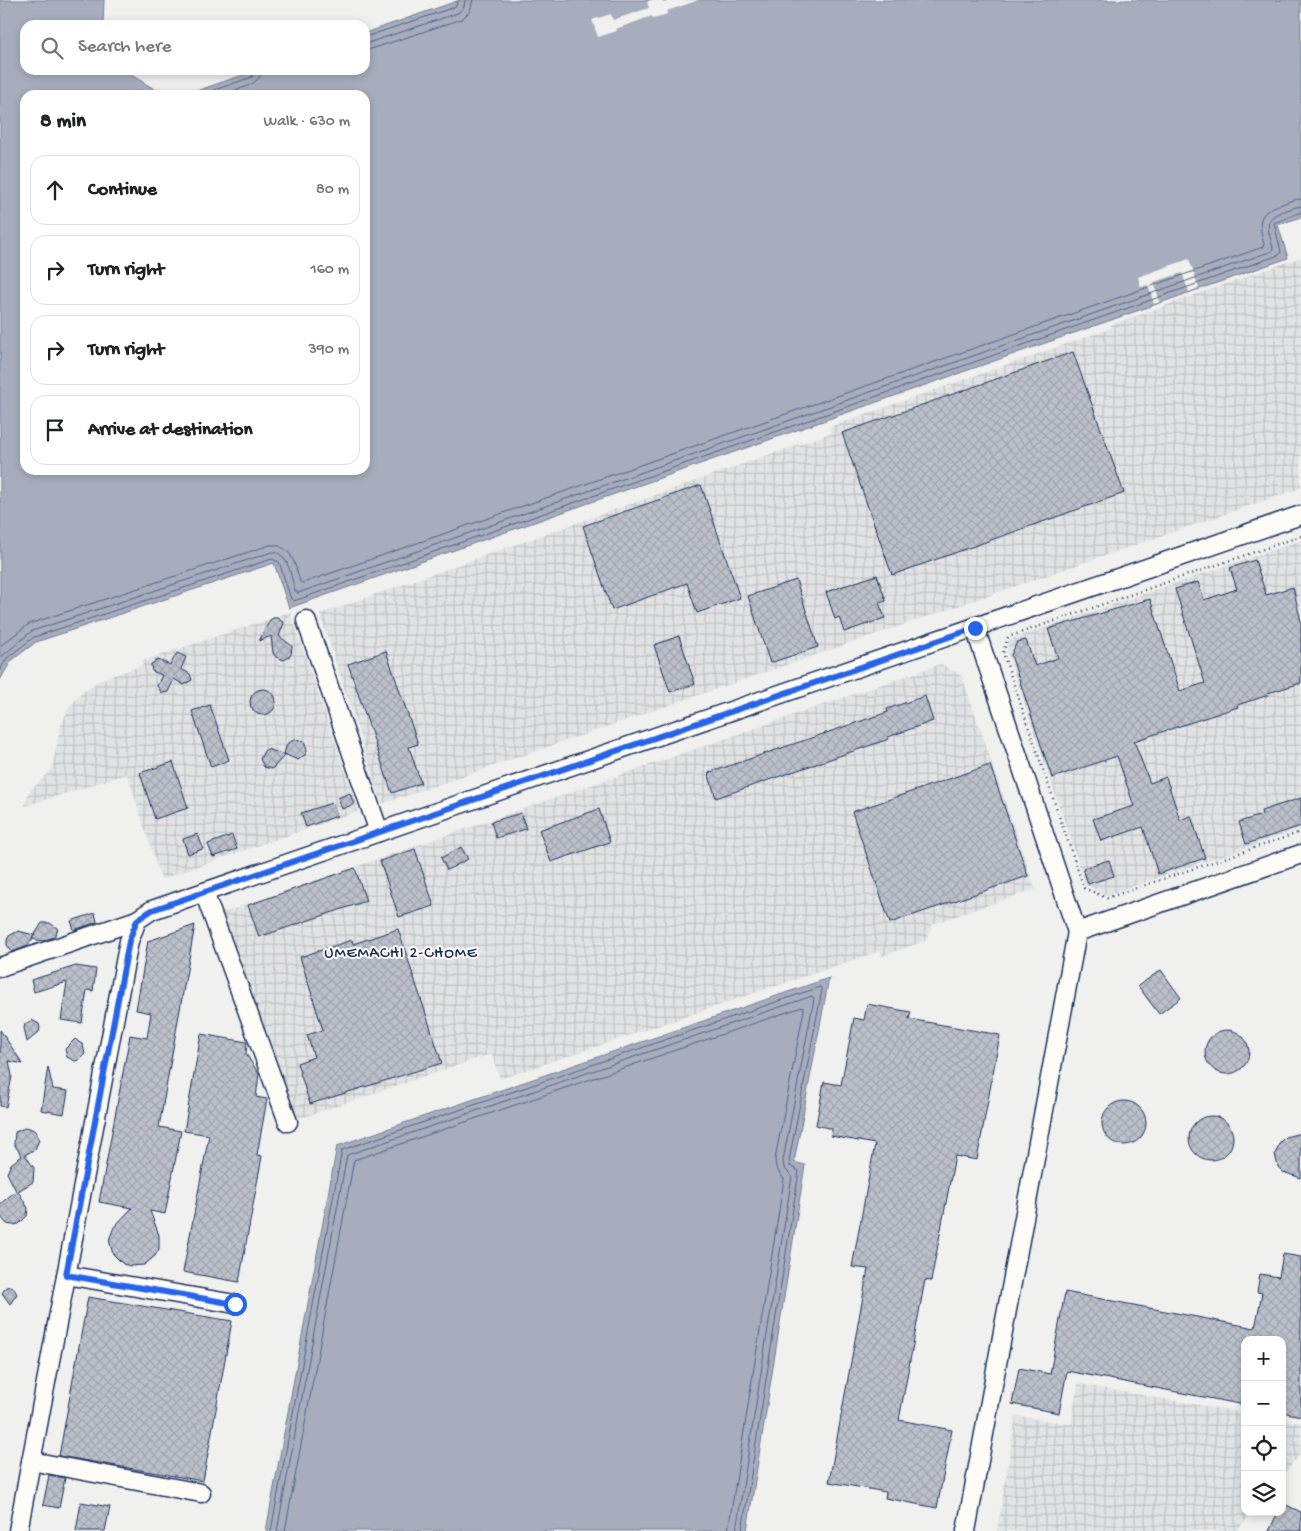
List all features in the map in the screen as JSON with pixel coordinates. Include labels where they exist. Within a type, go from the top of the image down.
[{"type":"street","points":[[0,967],[137,920],[152,910],[1301,515]]},
{"type":"street","points":[[306,620],[380,832]]},
{"type":"street","points":[[966,1531],[1077,932],[975,628]]},
{"type":"street","points":[[1077,932],[1301,854]]},
{"type":"street","points":[[204,892],[288,1122]]},
{"type":"street","points":[[18,1531],[129,941],[137,920]]},
{"type":"street","points":[[66,1275],[235,1304]]},
{"type":"street","points":[[31,1461],[200,1493]]},
{"type":"path","points":[[1301,536],[1008,637],[1003,653],[1084,888],[1107,898],[1301,832]]},
{"type":"shaded area","points":[[1301,257],[1301,488],[382,804],[320,614],[831,433],[829,427],[1112,328],[1111,325]]},
{"type":"shaded area","points":[[1301,540],[1301,829],[1107,895],[1086,885],[1007,652],[1009,640]]},
{"type":"shaded area","points":[[290,612],[359,811],[161,879],[127,774],[25,806],[28,793],[52,769],[60,728],[69,707],[82,693],[100,680],[143,665],[142,661]]},
{"type":"shaded area","points":[[941,664],[962,676],[1035,889],[933,924],[925,941],[882,956],[880,951],[500,1079],[491,1054],[295,1120],[222,913]]},
{"type":"shaded area","points":[[1078,1384],[1241,1412],[1241,1516],[1249,1516],[1237,1531],[997,1531],[1016,1416],[1071,1424]]},
{"type":"shaded area","points":[[1286,1421],[1301,1423],[1301,1453],[1286,1471]]},
{"type":"water","points":[[0,0],[104,0],[103,20],[20,20],[20,75],[131,75],[156,90],[20,90],[20,475],[370,475],[370,90],[199,90],[243,75],[370,75],[370,31],[460,0],[1301,0],[1301,217],[1278,225],[1288,258],[289,608],[274,563],[36,642],[11,661],[0,680]]},
{"type":"water","points":[[829,978],[794,1162],[805,1165],[747,1531],[266,1531],[337,1146]]},
{"type":"pier","points":[[662,0],[664,3],[672,0],[699,0],[667,11],[667,14],[653,19],[652,16],[598,37],[592,20],[611,14],[613,20],[649,8],[647,2]]},
{"type":"pier","points":[[1189,259],[1199,288],[1189,292],[1182,273],[1154,282],[1160,302],[1154,304],[1148,285],[1141,287],[1138,277]]},
{"type":"building","points":[[1073,352],[1124,493],[892,575],[842,433]]},
{"type":"building","points":[[701,485],[740,598],[697,613],[687,583],[612,610],[583,526]]},
{"type":"building","points":[[1255,560],[1266,595],[1293,587],[1301,622],[1301,683],[1268,693],[1269,695],[1237,705],[1238,707],[1134,741],[1150,783],[1166,777],[1180,820],[1191,816],[1205,858],[1158,874],[1143,827],[1101,841],[1093,819],[1134,806],[1117,756],[1052,778],[1011,655],[1017,642],[1026,640],[1035,666],[1058,658],[1048,629],[1150,599],[1180,691],[1205,683],[1175,589],[1198,582],[1204,600],[1237,589],[1230,568]]},
{"type":"building","points":[[877,575],[886,601],[879,603],[885,618],[844,632],[839,617],[835,619],[826,592]]},
{"type":"building","points":[[796,580],[818,647],[770,663],[748,596]]},
{"type":"building","points":[[277,618],[284,623],[279,636],[292,646],[291,655],[284,660],[276,657],[273,653],[271,636],[259,641],[270,620]]},
{"type":"building","points":[[679,636],[695,684],[670,692],[654,645]]},
{"type":"building","points":[[386,651],[418,744],[409,747],[421,783],[392,793],[348,664]]},
{"type":"building","points":[[177,653],[186,657],[181,669],[190,674],[192,680],[184,685],[174,679],[168,692],[162,693],[157,686],[162,675],[152,671],[151,664],[158,660],[170,665]]},
{"type":"building","points":[[263,689],[273,692],[276,702],[273,712],[263,715],[253,712],[250,702],[253,692]]},
{"type":"building","points":[[925,696],[933,721],[888,737],[889,739],[716,798],[708,773],[888,712],[887,709]]},
{"type":"building","points":[[210,705],[229,760],[211,767],[192,711]]},
{"type":"building","points":[[295,739],[304,741],[307,750],[306,754],[298,760],[284,754],[287,744]]},
{"type":"building","points":[[267,749],[285,755],[272,769],[264,767],[260,759]]},
{"type":"building","points":[[173,762],[188,808],[155,819],[140,773]]},
{"type":"building","points":[[990,765],[1028,876],[890,923],[852,812]]},
{"type":"building","points":[[350,793],[354,804],[342,809],[338,798]]},
{"type":"building","points":[[1301,798],[1301,826],[1246,844],[1239,822],[1262,815],[1261,811]]},
{"type":"building","points":[[332,803],[337,816],[306,827],[301,813]]},
{"type":"building","points":[[599,809],[610,842],[551,862],[539,830]]},
{"type":"building","points":[[521,813],[526,829],[496,838],[491,822]]},
{"type":"building","points":[[198,834],[203,849],[188,854],[183,839]]},
{"type":"building","points":[[232,835],[237,849],[213,857],[208,844]]},
{"type":"building","points":[[461,847],[468,859],[447,870],[441,858]]},
{"type":"building","points":[[415,849],[434,906],[399,917],[380,861]]},
{"type":"building","points":[[1109,860],[1114,876],[1088,884],[1083,868]]},
{"type":"building","points":[[355,868],[366,901],[259,937],[248,905]]},
{"type":"building","points":[[95,913],[97,922],[74,930],[71,921]]},
{"type":"building","points":[[42,923],[50,923],[58,929],[54,937],[43,941],[32,939]]},
{"type":"building","points":[[195,925],[159,1127],[181,1131],[165,1214],[150,1211],[159,1235],[159,1249],[155,1256],[144,1265],[130,1266],[123,1264],[113,1254],[109,1240],[114,1227],[132,1208],[99,1202],[130,1035],[147,1038],[151,1013],[136,1010],[148,941]]},
{"type":"building","points":[[398,929],[442,1063],[310,1104],[297,1063],[314,1057],[307,1035],[323,1030],[300,957],[352,940],[353,944]]},
{"type":"building","points":[[18,931],[34,935],[28,946],[12,952],[7,945],[7,940],[9,936]]},
{"type":"building","points":[[76,966],[96,969],[93,991],[87,990],[82,1023],[61,1020],[67,982],[34,992],[31,980]]},
{"type":"building","points":[[1161,970],[1181,998],[1159,1014],[1138,986]]},
{"type":"building","points":[[867,1004],[911,1012],[909,1019],[1000,1035],[977,1160],[955,1156],[931,1281],[925,1280],[899,1420],[952,1430],[937,1508],[885,1498],[886,1492],[829,1482],[868,1269],[852,1267],[875,1144],[831,1136],[832,1129],[816,1125],[824,1082],[841,1085],[854,1018],[864,1020]]},
{"type":"building","points":[[32,1020],[39,1024],[40,1028],[39,1032],[27,1042],[24,1028],[25,1024]]},
{"type":"building","points":[[0,1030],[23,1064],[9,1061],[12,1076],[6,1107],[0,1106]]},
{"type":"building","points":[[1227,1030],[1239,1034],[1245,1040],[1249,1052],[1245,1064],[1239,1070],[1227,1074],[1215,1070],[1209,1064],[1205,1052],[1209,1040],[1215,1034]]},
{"type":"building","points":[[201,1034],[247,1042],[246,1054],[259,1074],[256,1097],[267,1099],[257,1155],[262,1156],[239,1282],[183,1272],[209,1135],[184,1131]]},
{"type":"building","points":[[75,1039],[83,1045],[85,1054],[75,1061],[67,1057],[65,1049]]},
{"type":"building","points":[[48,1067],[53,1089],[68,1091],[64,1114],[41,1110]]},
{"type":"building","points":[[1124,1101],[1136,1105],[1142,1111],[1146,1123],[1142,1135],[1136,1141],[1124,1145],[1112,1141],[1106,1135],[1102,1123],[1106,1111],[1112,1105]]},
{"type":"building","points":[[1211,1116],[1223,1120],[1229,1126],[1233,1138],[1229,1150],[1223,1156],[1211,1160],[1199,1156],[1193,1150],[1189,1138],[1193,1126],[1199,1120]]},
{"type":"building","points":[[27,1127],[36,1131],[39,1140],[35,1149],[25,1155],[34,1168],[33,1182],[18,1191],[28,1208],[27,1216],[19,1224],[7,1224],[0,1216],[0,1204],[16,1191],[7,1173],[11,1164],[22,1156],[14,1144],[15,1132]]},
{"type":"building","points":[[1301,1133],[1301,1178],[1283,1172],[1278,1167],[1275,1154],[1280,1142],[1285,1137]]},
{"type":"building","points":[[1283,1254],[1301,1257],[1301,1416],[1286,1413],[1286,1336],[1241,1336],[1241,1404],[1067,1371],[1059,1413],[1012,1404],[1019,1368],[1050,1374],[1065,1292],[1255,1328],[1262,1293],[1257,1292],[1260,1274],[1279,1277]]},
{"type":"building","points":[[6,1287],[13,1287],[17,1294],[10,1304],[2,1293]]},
{"type":"building","points":[[88,1297],[232,1321],[203,1481],[59,1456]]},
{"type":"building","points":[[49,1475],[65,1478],[59,1508],[43,1505]]},
{"type":"building","points":[[81,1502],[110,1507],[105,1531],[76,1531]]},
{"type":"building","points":[[1286,1505],[1301,1512],[1301,1531],[1269,1531],[1276,1516],[1286,1516]]},
{"type":"district","name":"UMEMACHI 2-CHOME","points":[[401,954]]},
{"type":"route","points":[[235,1304],[66,1275],[129,941],[137,920],[152,910],[975,628]]}]
